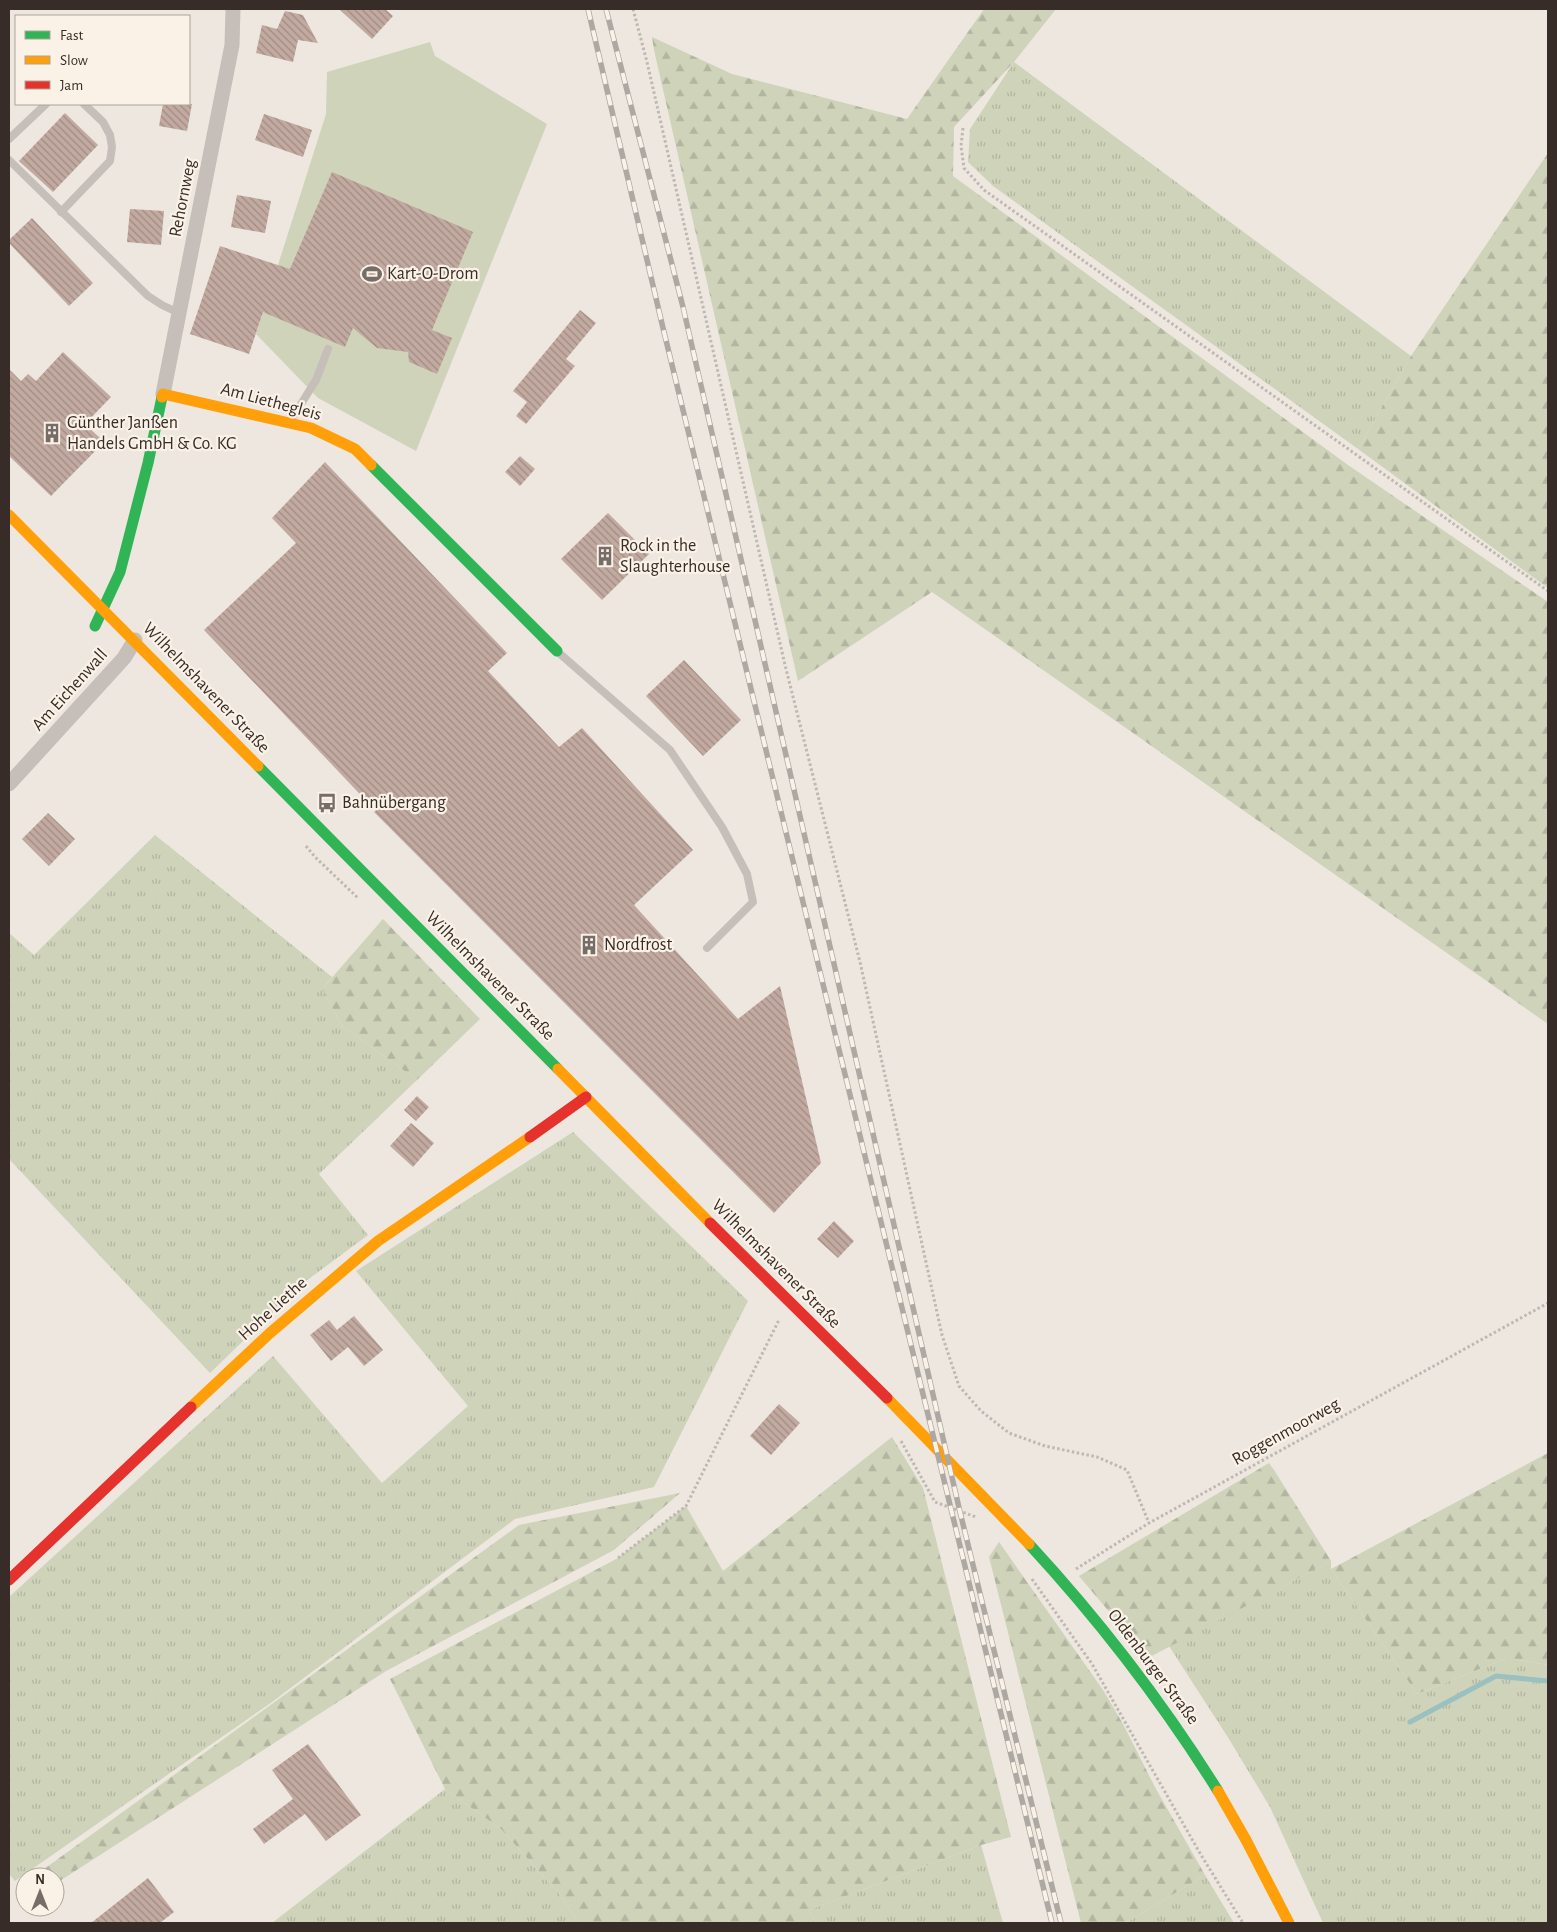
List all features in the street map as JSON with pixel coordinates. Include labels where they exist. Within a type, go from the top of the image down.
[{"type":"street","name":"Rehornweg","points":[[163,394],[232,44],[233,9]]},
{"type":"street","name":"Am Liethegleis","points":[[163,394],[311,428],[355,449],[557,651]]},
{"type":"street","points":[[95,626],[120,572],[148,463],[163,394]]},
{"type":"street","name":"Wilhelmshavener Straße","points":[[9,515],[103,607],[395,905],[948,1461]]},
{"type":"street","name":"Am Eichenwall","points":[[9,784],[124,658],[135,640]]},
{"type":"street","name":"Hohe Liethe","points":[[9,1580],[270,1333],[378,1241],[573,1107],[586,1096]]},
{"type":"street","name":"Oldenburger Straße","points":[[948,1461],[1060,1579],[1136,1670],[1196,1755],[1237,1822],[1289,1923]]},
{"type":"lane","points":[[9,139],[45,105]]},
{"type":"lane","points":[[61,212],[110,161],[112,148],[106,128],[103,122],[85,105]]},
{"type":"lane","points":[[9,160],[148,296],[179,313]]},
{"type":"lane","points":[[290,423],[316,380],[328,349]]},
{"type":"lane","points":[[557,651],[670,750],[722,827],[747,874],[753,902],[706,948]]},
{"type":"path","points":[[633,9],[656,101],[785,665],[860,962],[942,1335],[959,1386],[981,1411],[1010,1433],[1045,1446],[1097,1457],[1127,1470],[1149,1523]]},
{"type":"path","points":[[963,128],[961,146],[964,168],[984,190],[1548,591]]},
{"type":"path","name":"Roggenmoorweg","points":[[1043,1594],[1060,1579],[1149,1523],[1548,1303]]},
{"type":"path","points":[[618,1558],[686,1506],[780,1319],[791,1305]]},
{"type":"path","points":[[960,1512],[978,1518]]},
{"type":"path","points":[[1032,1579],[1092,1664],[1201,1855],[1243,1923]]},
{"type":"green space","points":[[984,9],[1056,9],[1014,62],[954,127],[953,176],[1348,465],[1548,602],[1548,1024],[932,592],[798,681],[652,37],[732,74],[907,119]]},
{"type":"green space","points":[[430,42],[435,56],[547,124],[416,451],[318,398],[256,334],[326,114],[327,72]]},
{"type":"green space","points":[[1014,62],[1411,356],[1358,449],[993,186],[968,162],[970,129]]},
{"type":"green space","points":[[1548,153],[1548,588],[1358,449],[1411,356]]},
{"type":"green space","points":[[155,835],[332,977],[322,989],[342,1026],[417,1080],[319,1174],[368,1235],[302,1284],[210,1373],[9,1159],[9,933],[34,955]]},
{"type":"green space","points":[[383,919],[480,1019],[417,1080],[342,1026],[322,989]]},
{"type":"green space","points":[[573,1132],[748,1301],[654,1487],[515,1519],[272,1702],[35,1867],[15,1867],[15,1881],[9,1874],[9,1597],[273,1356],[382,1483],[468,1406],[356,1271]]},
{"type":"green space","points":[[892,1437],[923,1488],[1011,1837],[981,1845],[809,1910],[815,1923],[579,1923],[560,1895],[501,1829],[445,1789],[390,1679],[618,1558],[686,1506],[723,1571]]},
{"type":"green space","points":[[1548,1453],[1548,1665],[1507,1658],[1417,1694],[1331,1569]]},
{"type":"green space","points":[[1269,1463],[1331,1561],[1148,1658],[1079,1576]]},
{"type":"green space","points":[[680,1493],[614,1550],[386,1671],[65,1878],[65,1867],[47,1867],[519,1525]]},
{"type":"green space","points":[[999,1542],[1103,1690],[1205,1875],[1129,1921],[1121,1923],[1081,1923],[989,1557]]},
{"type":"green space","points":[[1331,1561],[1331,1569],[1417,1694],[1507,1658],[1548,1665],[1548,1923],[1323,1923],[1270,1807],[1169,1646]]},
{"type":"green space","points":[[445,1789],[501,1829],[560,1895],[579,1923],[272,1923]]},
{"type":"green space","points":[[981,1845],[1003,1923],[815,1923],[809,1910]]},
{"type":"green space","points":[[1205,1875],[1234,1923],[1128,1923],[1129,1921]]},
{"type":"building","points":[[339,9],[385,9],[393,16],[372,39]]},
{"type":"building","points":[[285,11],[303,15],[318,43],[298,40],[293,62],[256,53],[262,25],[277,29]]},
{"type":"building","points":[[192,104],[187,131],[159,126],[163,105]]},
{"type":"building","points":[[65,113],[98,145],[53,192],[19,161]]},
{"type":"building","points":[[264,114],[312,130],[303,157],[255,140]]},
{"type":"building","name":"Kart-O-Drom","points":[[332,172],[473,232],[432,330],[452,338],[437,374],[409,362],[408,352],[377,348],[353,328],[345,347],[263,312],[249,354],[190,334],[220,246],[290,269]]},
{"type":"building","points":[[237,195],[271,201],[265,233],[231,227]]},
{"type":"building","points":[[130,209],[164,211],[161,245],[127,242]]},
{"type":"building","points":[[32,218],[93,283],[69,306],[9,243],[9,240]]},
{"type":"building","points":[[580,310],[596,323],[566,359],[575,366],[526,424],[516,416],[527,402],[513,391]]},
{"type":"building","name":"Günther Janßen Handels GmbH & Co. KG","points":[[63,352],[111,397],[85,424],[104,442],[51,496],[9,456],[9,369],[21,381],[28,374],[36,381]]},
{"type":"building","points":[[520,456],[535,469],[520,486],[505,472]]},
{"type":"building","name":"Nordfrost","points":[[325,462],[507,653],[488,671],[559,747],[582,728],[693,850],[634,905],[738,1019],[780,986],[821,1163],[774,1213],[374,812],[376,811],[204,630],[296,543],[272,518]]},
{"type":"building","name":"Rock in the Slaughterhouse","points":[[608,513],[649,554],[602,600],[561,559]]},
{"type":"building","points":[[684,660],[741,720],[703,756],[646,696]]},
{"type":"building","points":[[48,813],[75,839],[49,866],[22,839]]},
{"type":"building","points":[[417,1096],[429,1107],[416,1121],[404,1110]]},
{"type":"building","points":[[411,1123],[434,1143],[413,1167],[390,1146]]},
{"type":"building","points":[[834,1221],[854,1241],[838,1258],[817,1239]]},
{"type":"building","points":[[354,1316],[383,1350],[364,1366],[348,1347],[331,1361],[310,1335],[329,1320],[337,1330]]},
{"type":"building","points":[[779,1404],[800,1423],[771,1455],[750,1436]]},
{"type":"building","points":[[308,1744],[361,1815],[326,1841],[305,1814],[264,1844],[253,1829],[293,1799],[272,1770]]},
{"type":"building","points":[[148,1878],[174,1912],[160,1923],[91,1923]]},
{"type":"waterway","points":[[1410,1722],[1496,1676],[1548,1681]]},
{"type":"railway","points":[[588,9],[663,328],[1052,1923]]},
{"type":"railway","points":[[606,9],[683,307],[960,1512],[1061,1923]]},
{"type":"traffic: fast","points":[[95,626],[120,572],[148,463],[162,397]]},
{"type":"traffic: fast","points":[[371,465],[557,651]]},
{"type":"traffic: fast","points":[[258,766],[558,1069]]},
{"type":"traffic: fast","points":[[1029,1544],[1130,1663],[1218,1791]]},
{"type":"traffic: slow","points":[[162,397],[163,394],[311,428],[355,449],[371,465]]},
{"type":"traffic: slow","points":[[9,515],[258,766]]},
{"type":"traffic: slow","points":[[558,1069],[710,1223]]},
{"type":"traffic: slow","points":[[191,1407],[270,1333],[378,1241],[530,1137]]},
{"type":"traffic: slow","points":[[887,1398],[1029,1544]]},
{"type":"traffic: slow","points":[[1218,1791],[1289,1923]]},
{"type":"traffic: jam","points":[[530,1137],[586,1097]]},
{"type":"traffic: jam","points":[[710,1223],[887,1398]]},
{"type":"traffic: jam","points":[[9,1580],[191,1407]]},
{"type":"place","name":"Kart-O-Drom","points":[[372,274]]},
{"type":"place","name":"Günther Janßen Handels GmbH & Co. KG","points":[[52,433]]},
{"type":"place","name":"Rock in the Slaughterhouse","points":[[605,556]]},
{"type":"place","name":"Bahnübergang","points":[[327,803]]},
{"type":"place","name":"Nordfrost","points":[[589,945]]}]
